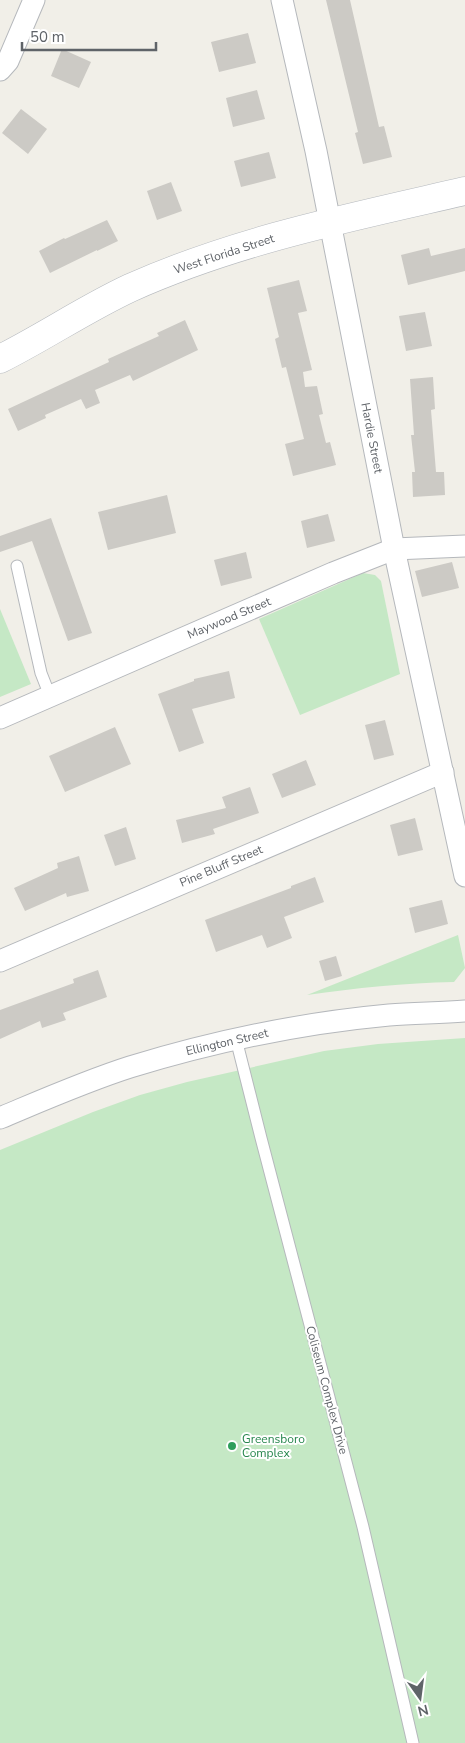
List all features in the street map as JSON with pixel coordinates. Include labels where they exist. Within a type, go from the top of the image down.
[{"type":"main road","name":"West Florida Street","points":[[0,359],[129,289],[182,267],[248,244],[330,222],[465,191]]},
{"type":"street","points":[[0,70],[8,61],[34,0]]},
{"type":"street","name":"Hardie Street","points":[[282,0],[330,222],[394,549],[465,876]]},
{"type":"street","name":"Maywood Street","points":[[0,718],[333,573],[394,549],[465,546]]},
{"type":"street","name":"Pine Bluff Street","points":[[0,961],[443,772]]},
{"type":"street","name":"Ellington Street","points":[[0,1118],[61,1092],[130,1068],[236,1039],[315,1024],[390,1015],[465,1011]]},
{"type":"lane","points":[[17,566],[41,673],[50,696]]},
{"type":"lane","name":"Coliseum Complex Drive","points":[[236,1039],[363,1527],[413,1743]]},
{"type":"green space","points":[[363,573],[375,575],[381,581],[400,674],[300,715],[259,619]]},
{"type":"green space","points":[[0,609],[31,684],[0,697]]},
{"type":"green space","points":[[458,935],[465,968],[454,982],[380,986],[307,995]]},
{"type":"green space","name":"Greensboro Complex","points":[[465,1038],[465,1743],[0,1743],[0,1150],[93,1112],[140,1095],[187,1082],[324,1051],[378,1044]]},
{"type":"building","points":[[326,0],[350,0],[379,127],[384,126],[392,157],[363,164],[355,133],[358,132]]},
{"type":"building","points":[[248,33],[256,63],[219,72],[211,42]]},
{"type":"building","points":[[62,49],[91,62],[79,88],[51,76]]},
{"type":"building","points":[[257,90],[265,119],[233,127],[226,98]]},
{"type":"building","points":[[21,109],[47,129],[28,154],[2,133]]},
{"type":"building","points":[[269,152],[276,178],[241,187],[234,161]]},
{"type":"building","points":[[171,182],[182,211],[157,220],[147,191]]},
{"type":"building","points":[[107,220],[118,241],[50,273],[39,251]]},
{"type":"building","points":[[429,248],[431,256],[465,248],[465,271],[408,285],[401,255]]},
{"type":"building","points":[[299,280],[307,311],[298,313],[312,370],[303,372],[305,387],[317,386],[323,414],[319,415],[326,443],[330,442],[336,465],[293,476],[285,444],[304,439],[286,367],[282,368],[275,339],[279,337],[267,288]]},
{"type":"building","points":[[425,312],[432,346],[406,351],[399,316]]},
{"type":"building","points":[[185,320],[198,350],[133,381],[130,375],[95,390],[100,403],[86,409],[81,399],[45,415],[46,418],[18,431],[8,409],[109,362],[108,359],[159,336],[157,333]]},
{"type":"building","points":[[433,377],[435,409],[431,410],[436,472],[444,472],[445,495],[413,497],[412,472],[415,472],[411,435],[414,435],[410,379]]},
{"type":"building","points":[[167,495],[176,533],[108,550],[98,512]]},
{"type":"building","points":[[328,514],[335,541],[307,548],[301,521]]},
{"type":"building","points":[[51,518],[92,633],[68,641],[32,541],[0,552],[0,536]]},
{"type":"building","points":[[246,552],[252,578],[221,586],[214,560]]},
{"type":"building","points":[[452,562],[459,588],[422,597],[415,571]]},
{"type":"building","points":[[229,671],[235,698],[192,709],[204,743],[179,752],[158,694],[194,681],[194,679]]},
{"type":"building","points":[[385,720],[394,755],[374,760],[365,725]]},
{"type":"building","points":[[115,727],[131,764],[65,792],[49,756]]},
{"type":"building","points":[[306,760],[316,785],[282,798],[272,774]]},
{"type":"building","points":[[250,787],[259,813],[213,829],[215,834],[182,843],[176,820],[226,808],[222,797]]},
{"type":"building","points":[[415,818],[423,850],[398,856],[390,825]]},
{"type":"building","points":[[126,827],[136,859],[115,866],[104,835]]},
{"type":"building","points":[[79,856],[89,891],[67,897],[66,893],[25,911],[14,888],[58,868],[57,863]]},
{"type":"building","points":[[315,877],[324,902],[284,917],[292,938],[267,948],[262,935],[216,952],[205,920],[291,888],[291,886]]},
{"type":"building","points":[[442,900],[448,924],[415,933],[409,908]]},
{"type":"building","points":[[336,956],[342,976],[325,981],[319,961]]},
{"type":"building","points":[[98,970],[107,997],[63,1013],[66,1020],[42,1028],[40,1021],[0,1039],[0,1010],[74,983],[73,979]]},
{"type":"place","name":"Greensboro Complex","points":[[232,1446]]}]
